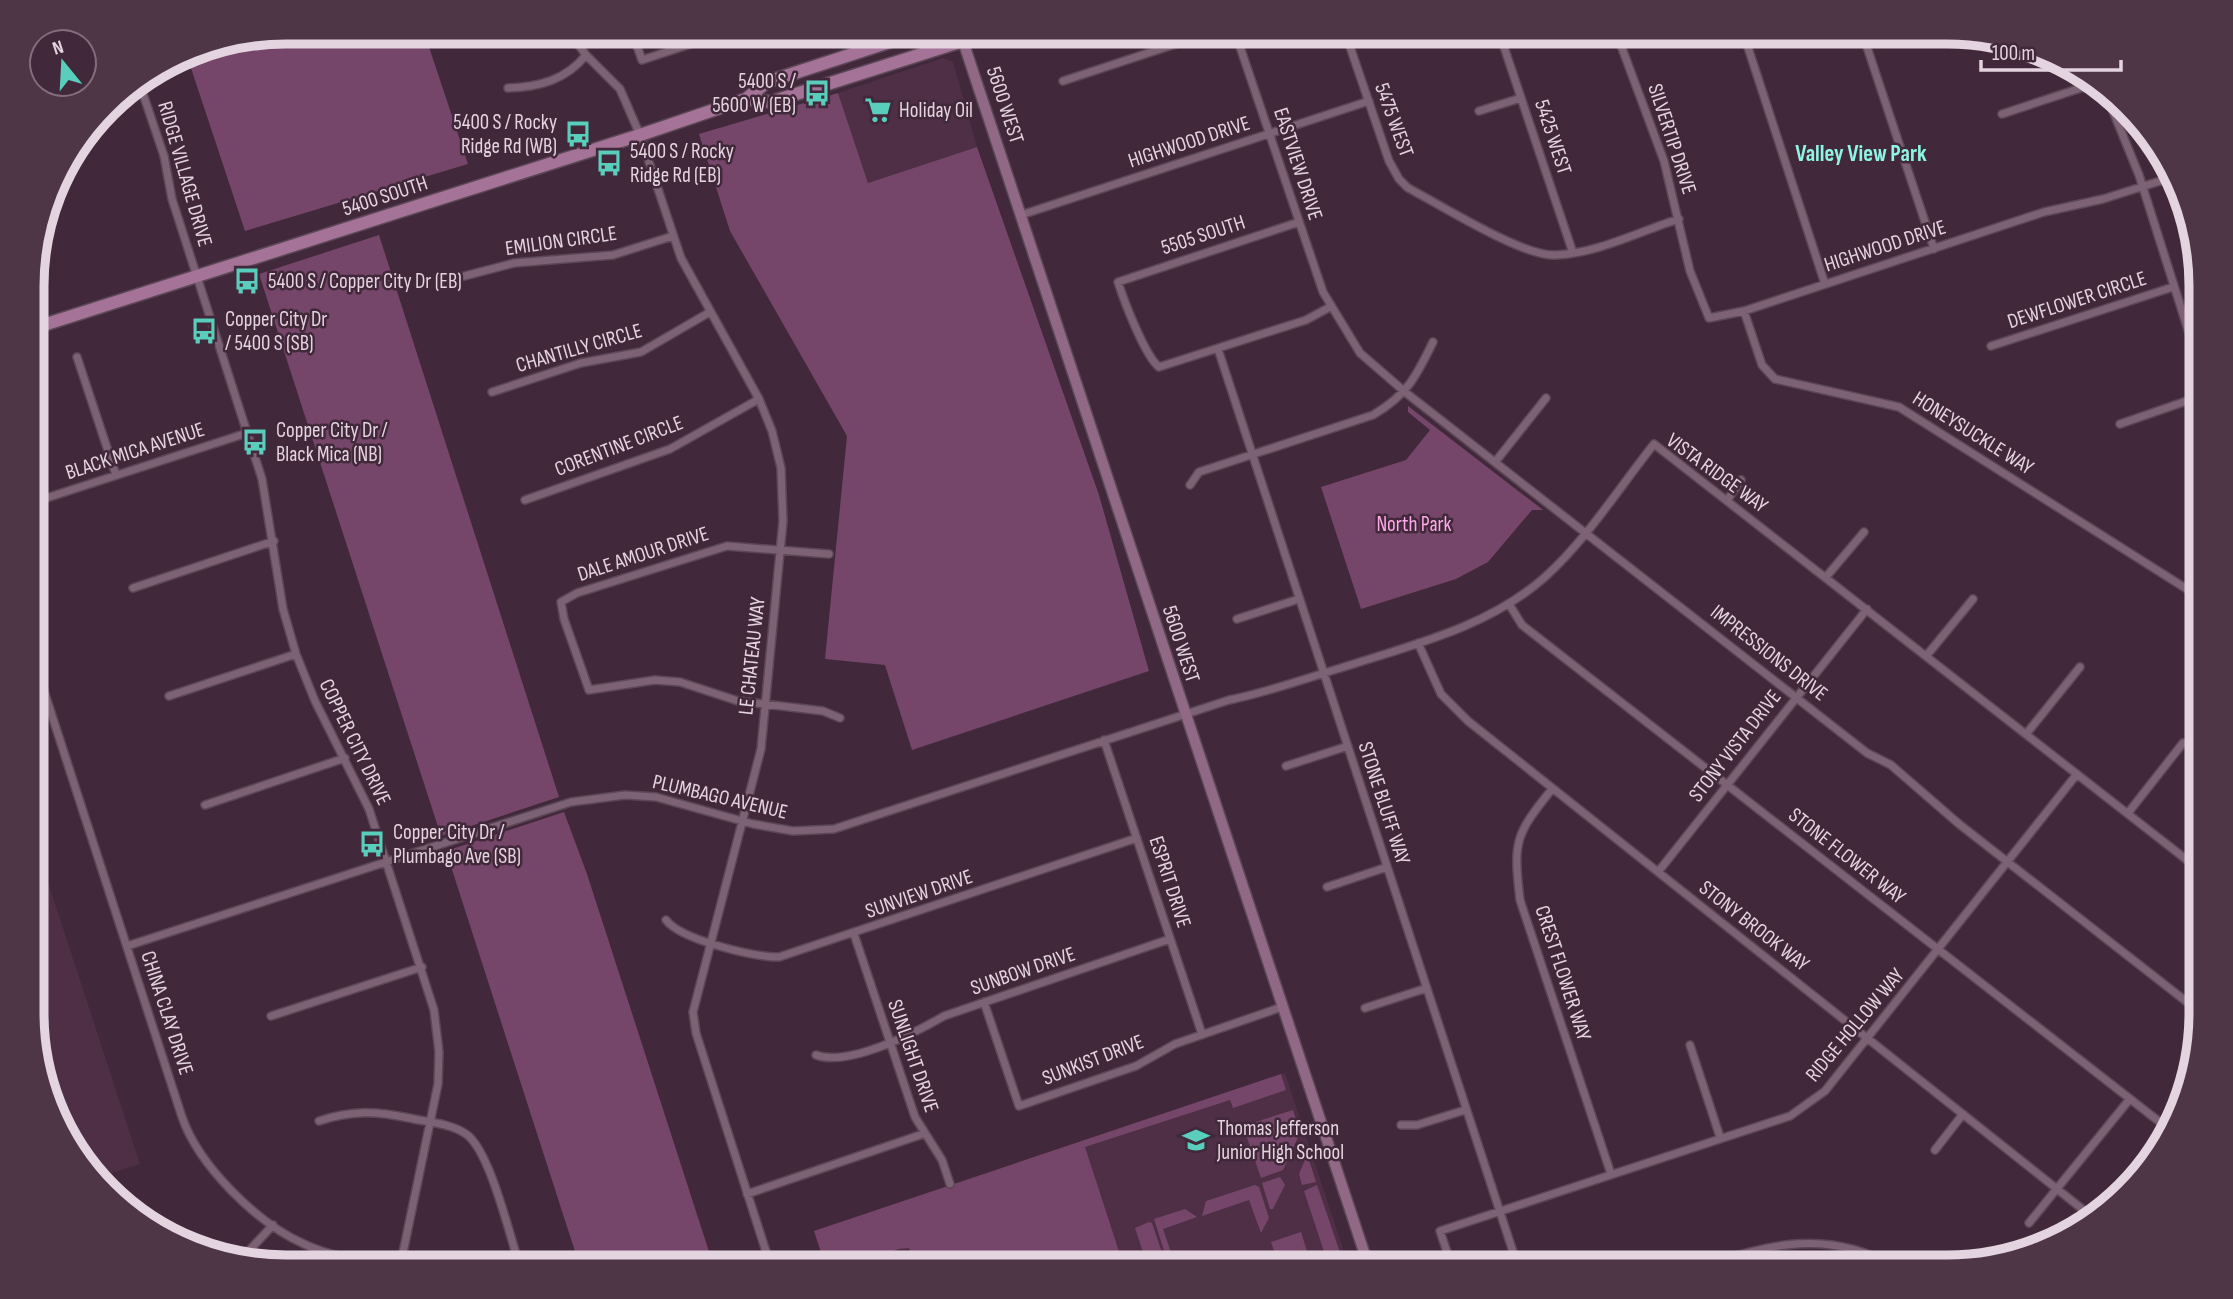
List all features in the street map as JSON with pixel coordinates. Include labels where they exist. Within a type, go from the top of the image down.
[{"type":"main road","name":"5400 SOUTH","points":[[44,325],[640,135],[746,99],[767,82],[883,44]]},
{"type":"main road","name":"5400 SOUTH","points":[[746,99],[771,102],[939,44]]},
{"type":"main road","name":"5600 WEST","points":[[965,44],[1364,1255]]},
{"type":"street","name":"LE CHATEAU WAY","points":[[578,44],[620,89],[640,135],[689,276],[759,399],[772,431],[781,468],[783,503],[780,550],[761,750],[694,1002],[693,1022],[767,1255]]},
{"type":"street","points":[[636,44],[642,60],[691,44]]},
{"type":"street","points":[[1063,81],[1176,44]]},
{"type":"street","name":"EASTVIEW DRIVE","points":[[1239,44],[1330,307]]},
{"type":"street","name":"5475 WEST","points":[[1349,44],[1389,162],[1408,188],[1536,253],[1573,253],[1679,219]]},
{"type":"street","name":"5425 WEST","points":[[1503,44],[1573,253]]},
{"type":"street","name":"SILVERTIP DRIVE","points":[[1621,44],[1657,139],[1679,219]]},
{"type":"street","points":[[1747,44],[1825,284]]},
{"type":"street","points":[[1866,44],[1934,249]]},
{"type":"street","points":[[508,88],[545,83],[564,75],[586,55]]},
{"type":"street","points":[[2002,114],[2084,87]]},
{"type":"street","name":"RIDGE VILLAGE DRIVE","points":[[142,92],[164,156],[172,198],[198,276]]},
{"type":"street","points":[[1479,111],[1521,97]]},
{"type":"street","name":"HIGHWOOD DRIVE","points":[[1020,215],[1368,102]]},
{"type":"street","points":[[2113,110],[2143,186],[2189,335]]},
{"type":"street","name":"HIGHWOOD DRIVE","points":[[1679,219],[1690,271],[1709,318],[1744,311],[2044,212],[2164,180]]},
{"type":"street","name":"5505 SOUTH","points":[[1218,349],[1159,367],[1152,361],[1141,334],[1130,320],[1118,282],[1299,222]]},
{"type":"street","name":"EMILION CIRCLE","points":[[453,279],[514,263],[613,255],[673,236]]},
{"type":"street","name":"COPPER CITY DRIVE","points":[[198,276],[262,479],[283,609],[296,654],[315,701],[364,796],[435,1010],[439,1052],[431,1122],[403,1255]]},
{"type":"street","name":"DEWFLOWER CIRCLE","points":[[1991,346],[2173,287]]},
{"type":"street","points":[[1218,349],[1306,320],[1330,307]]},
{"type":"street","name":"IMPRESSIONS DRIVE","points":[[1330,307],[1360,353],[1405,392],[1867,753],[1891,765],[2008,862],[2189,1004]]},
{"type":"street","name":"HONEYSUCKLE WAY","points":[[1744,311],[1762,365],[1775,379],[1899,407],[2189,590]]},
{"type":"street","name":"CHANTILLY CIRCLE","points":[[492,392],[581,363],[641,352],[710,312]]},
{"type":"street","points":[[1190,485],[1199,472],[1373,415],[1412,384],[1433,342]]},
{"type":"street","name":"STONE BLUFF WAY","points":[[1218,349],[1514,1255]]},
{"type":"street","points":[[77,357],[116,475]]},
{"type":"street","points":[[1496,461],[1546,398]]},
{"type":"street","name":"CORENTINE CIRCLE","points":[[525,500],[670,449],[759,399]]},
{"type":"street","points":[[2120,424],[2189,400]]},
{"type":"street","name":"BLACK MICA AVENUE","points":[[44,499],[247,433]]},
{"type":"street","name":"VISTA RIDGE WAY","points":[[1184,715],[1418,643],[1475,623],[1509,604],[1545,576],[1585,533],[1654,444],[1728,499],[2189,861]]},
{"type":"street","points":[[1728,499],[1741,480]]},
{"type":"street","points":[[1826,577],[1864,532]]},
{"type":"street","points":[[133,587],[274,541]]},
{"type":"street","name":"DALE AMOUR DRIVE","points":[[765,705],[737,701],[680,682],[655,680],[589,690],[561,602],[577,593],[711,549],[742,545],[829,554]]},
{"type":"street","points":[[1237,619],[1299,599]]},
{"type":"street","points":[[1927,655],[1973,599]]},
{"type":"street","name":"STONE FLOWER WAY","points":[[1509,604],[1522,625],[2162,1124]]},
{"type":"street","name":"STONY VISTA DRIVE","points":[[1658,872],[1867,609]]},
{"type":"street","name":"STONY BROOK WAY","points":[[1418,643],[1441,694],[1468,721],[2085,1211]]},
{"type":"street","points":[[169,695],[296,654]]},
{"type":"street","points":[[2027,733],[2080,667]]},
{"type":"street","name":"CHINA CLAY DRIVE","points":[[44,691],[193,1143],[214,1172],[273,1225],[311,1247],[342,1255]]},
{"type":"street","points":[[765,705],[823,711],[840,718]]},
{"type":"street","name":"PLUMBAGO AVENUE","points":[[127,946],[571,802],[625,795],[656,797],[743,822],[793,831],[834,829],[1184,715]]},
{"type":"street","name":"ESPRIT DRIVE","points":[[1104,740],[1202,1034]]},
{"type":"street","points":[[2128,813],[2183,743]]},
{"type":"street","points":[[1286,766],[1348,746]]},
{"type":"street","points":[[205,804],[345,758]]},
{"type":"street","name":"RIDGE HOLLOW WAY","points":[[1448,1255],[1440,1231],[1790,1116],[1811,1103],[1825,1091],[1940,949],[2077,774]]},
{"type":"street","name":"CREST FLOWER WAY","points":[[1552,789],[1527,820],[1514,853],[1520,900],[1611,1174]]},
{"type":"street","name":"SUNVIEW DRIVE","points":[[666,920],[678,932],[766,957],[779,957],[1137,838]]},
{"type":"street","points":[[1327,887],[1387,867]]},
{"type":"street","name":"SUNLIGHT DRIVE","points":[[854,934],[889,1042],[923,1134],[942,1160],[950,1184]]},
{"type":"street","name":"SUNBOW DRIVE","points":[[816,1055],[838,1059],[889,1042],[984,1002],[1170,939]]},
{"type":"street","points":[[271,1016],[422,967]]},
{"type":"street","points":[[1365,1008],[1427,988]]},
{"type":"street","name":"SUNKIST DRIVE","points":[[984,1002],[1019,1106],[1136,1066],[1202,1034],[1282,1007]]},
{"type":"street","points":[[1690,1045],[1720,1137]]},
{"type":"street","points":[[2029,1223],[2129,1100]]},
{"type":"street","points":[[319,1121],[360,1110],[431,1122],[460,1130],[481,1149],[516,1255]]},
{"type":"street","points":[[1401,1125],[1417,1125],[1465,1110]]},
{"type":"street","points":[[1935,1150],[1963,1114]]},
{"type":"street","points":[[747,1194],[923,1134]]},
{"type":"street","points":[[248,1252],[273,1225]]},
{"type":"street","points":[[1740,1255],[1769,1246],[1813,1242],[1846,1246],[1867,1255]]},
{"type":"shaded area","points":[[943,58],[953,62],[977,147],[868,183],[838,93]]},
{"type":"shaded area","points":[[44,870],[140,1164],[107,1175],[85,1148],[69,1120],[52,1076],[44,1013]]},
{"type":"shaded area","name":"Thomas Jefferson Junior High School","points":[[1285,1073],[1345,1255],[822,1255],[814,1231]]},
{"type":"green space","points":[[428,44],[468,164],[245,231],[190,65],[223,52],[254,46]]},
{"type":"green space","points":[[838,93],[868,183],[977,147],[1099,495],[1149,671],[912,750],[885,665],[825,659],[847,436],[730,231],[699,134]]},
{"type":"green space","points":[[379,235],[559,797],[441,836],[259,274]]},
{"type":"green space","name":"North Park","points":[[1408,406],[1543,510],[1532,510],[1488,562],[1456,579],[1361,609],[1321,487],[1406,460],[1430,430],[1408,412]]},
{"type":"green space","points":[[564,812],[587,874],[710,1255],[576,1255],[446,851]]},
{"type":"green space","points":[[1281,1074],[1286,1090],[1233,1108],[1230,1100],[1085,1147],[1120,1255],[912,1255],[909,1248],[898,1249],[885,1255],[822,1255],[814,1231]]},
{"type":"green space","points":[[1293,1110],[1300,1133],[1283,1170],[1261,1178],[1243,1126]]},
{"type":"green space","points":[[1305,1160],[1309,1160],[1316,1182],[1302,1185],[1299,1174]]},
{"type":"green space","points":[[1280,1177],[1285,1185],[1273,1209],[1270,1209],[1262,1183]]},
{"type":"green space","points":[[1255,1185],[1259,1187],[1269,1218],[1261,1233],[1249,1200],[1202,1216],[1206,1201]]},
{"type":"green space","points":[[1317,1185],[1341,1255],[1325,1255],[1304,1191]]},
{"type":"green space","points":[[1185,1209],[1197,1217],[1163,1229],[1172,1255],[1165,1255],[1154,1219]]},
{"type":"green space","points":[[1152,1223],[1163,1255],[1144,1255],[1135,1228]]},
{"type":"green space","points":[[1301,1232],[1308,1255],[1277,1255],[1271,1242]]},
{"type":"place","name":"5400 S / 5600 W (EB)","points":[[817,93]]},
{"type":"place","name":"Holiday Oil","points":[[878,110]]},
{"type":"place","name":"5400 S / Rocky Ridge Rd (WB)","points":[[578,134]]},
{"type":"place","name":"5400 S / Rocky Ridge Rd (EB)","points":[[609,163]]},
{"type":"place","name":"5400 S / Copper City Dr (EB)","points":[[247,281]]},
{"type":"place","name":"Copper City Dr / 5400 S (SB)","points":[[204,331]]},
{"type":"place","name":"Copper City Dr / Black Mica (NB)","points":[[255,442]]},
{"type":"place","name":"Copper City Dr / Plumbago Ave (SB)","points":[[372,844]]},
{"type":"place","name":"Thomas Jefferson Junior High School","points":[[1196,1140]]},
{"type":"district","name":"Valley View Park","points":[[1861,154]]}]
